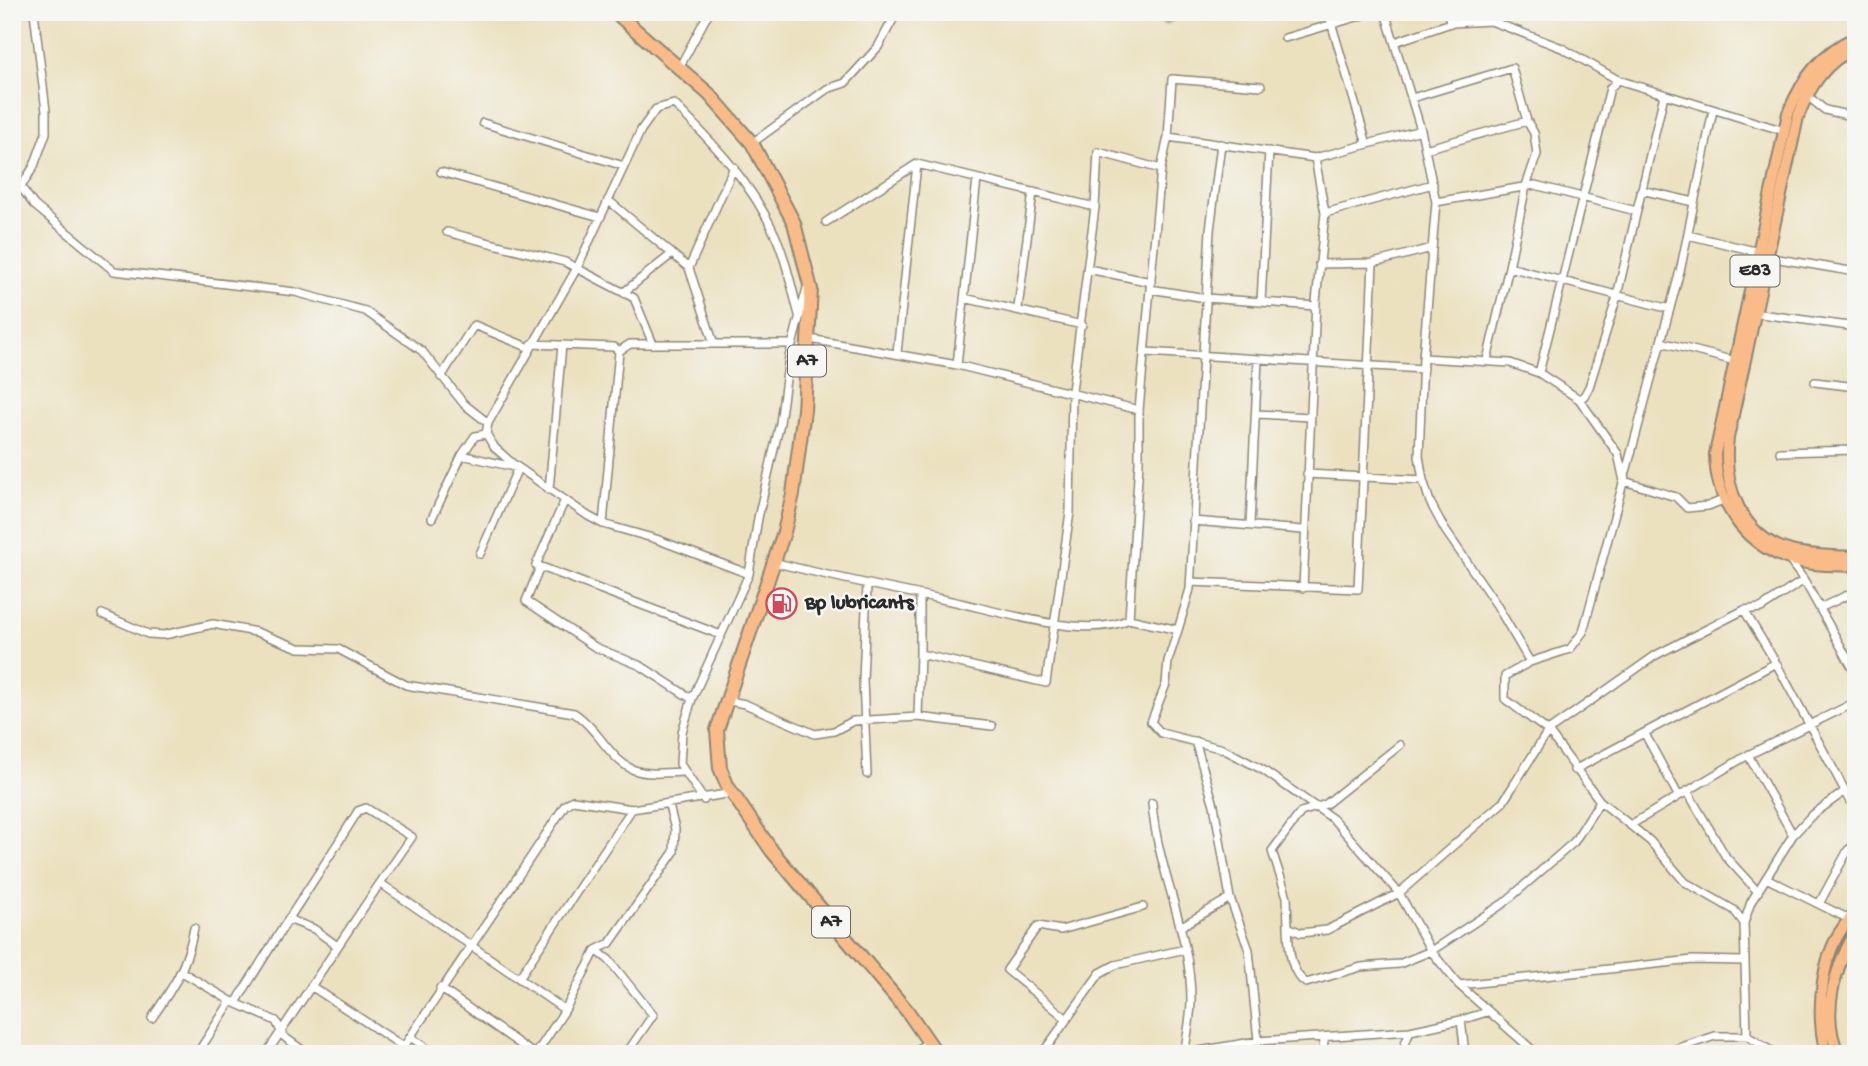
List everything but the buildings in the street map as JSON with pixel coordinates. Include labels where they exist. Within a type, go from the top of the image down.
[{"type":"highway","name":"A7","points":[[615,12],[709,94],[751,142],[794,223],[809,280],[810,339],[793,494],[717,730],[720,768],[730,790],[772,851],[929,1040],[937,1054]]},
{"type":"main road","name":"E83","points":[[1763,255],[1784,131],[1818,60],[1856,37]]},
{"type":"main road","name":"E83","points":[[1744,524],[1728,480],[1726,455],[1750,312],[1763,255],[1802,92],[1833,61],[1856,48]]},
{"type":"main road","name":"E83","points":[[1750,312],[1735,361],[1715,454],[1723,500],[1761,540],[1787,554],[1856,566]]},
{"type":"main road","name":"E83","points":[[1787,554],[1856,557]]},
{"type":"main road","points":[[1826,1054],[1822,1039],[1831,952],[1852,916]]},
{"type":"main road","points":[[1839,1054],[1827,990],[1843,952],[1856,932]]},
{"type":"street","points":[[34,12],[46,111],[41,151],[21,187],[34,205],[114,271],[296,292],[365,311],[422,351],[464,404],[488,423]]},
{"type":"street","points":[[679,68],[709,12]]},
{"type":"street","points":[[751,142],[827,89],[845,83],[878,47],[897,12]]},
{"type":"street","points":[[1328,12],[1367,144]]},
{"type":"street","points":[[1285,38],[1374,12]]},
{"type":"street","points":[[1385,12],[1421,130],[1436,202],[1423,358],[1419,456],[1423,480],[1430,502],[1445,530],[1496,604],[1530,662]]},
{"type":"street","points":[[1447,12],[1451,23]]},
{"type":"street","points":[[1395,42],[1451,23],[1491,21],[1562,48],[1618,80],[1784,131]]},
{"type":"street","points":[[1412,99],[1512,68],[1527,121],[1534,133],[1537,153],[1526,186],[1487,360]]},
{"type":"street","points":[[1129,619],[1139,462],[1139,410],[1172,79],[1261,86]]},
{"type":"street","points":[[1539,373],[1610,88],[1618,80]]},
{"type":"street","points":[[1802,92],[1825,110],[1856,117]]},
{"type":"street","points":[[1579,399],[1589,387],[1617,296],[1664,95]]},
{"type":"street","points":[[749,574],[645,535],[603,524],[564,502],[495,448],[486,434],[488,423],[577,268],[641,130],[656,109],[674,104],[734,167],[752,191],[777,238],[799,315]]},
{"type":"street","points":[[1713,110],[1670,309],[1583,632],[1570,649],[1530,662],[1506,676],[1505,699],[1548,731],[1574,770],[1600,801],[1632,824],[1685,882],[1734,910],[1744,923]]},
{"type":"street","points":[[1425,149],[1527,121]]},
{"type":"street","points":[[482,123],[624,166]]},
{"type":"street","points":[[1168,137],[1315,158],[1421,130]]},
{"type":"street","points":[[1221,144],[1210,230],[1190,582],[1188,598],[1168,661],[1166,684],[1151,722],[1161,733],[1223,749],[1263,770],[1333,819],[1399,893],[1431,951],[1458,985],[1537,1054]]},
{"type":"street","points":[[1261,302],[1269,151]]},
{"type":"street","points":[[920,654],[1046,683],[1070,512],[1072,391],[1082,325],[1098,152],[1161,169]]},
{"type":"street","points":[[1303,587],[1303,530],[1316,306],[1325,213],[1315,158]]},
{"type":"street","points":[[825,222],[917,164],[1094,207]]},
{"type":"street","points":[[897,353],[917,164]]},
{"type":"street","points":[[689,268],[734,167]]},
{"type":"street","points":[[441,172],[600,217]]},
{"type":"street","points":[[957,365],[977,179]]},
{"type":"street","points":[[1325,213],[1433,184]]},
{"type":"street","points":[[1436,202],[1526,186],[1543,186],[1636,211]]},
{"type":"street","points":[[1641,190],[1694,202]]},
{"type":"street","points":[[1018,308],[1033,192]]},
{"type":"street","points":[[608,200],[689,268],[714,344]]},
{"type":"street","points":[[447,232],[577,268],[624,292],[634,298],[653,344]]},
{"type":"street","points":[[1688,235],[1763,255],[1856,272]]},
{"type":"street","points":[[1319,264],[1373,263],[1433,248]]},
{"type":"street","points":[[624,292],[672,254]]},
{"type":"street","points":[[1190,582],[1358,589],[1373,263]]},
{"type":"street","points":[[1509,267],[1670,309]]},
{"type":"street","points":[[1088,269],[1206,298],[1316,306]]},
{"type":"street","points":[[704,800],[690,784],[680,764],[682,732],[692,699],[749,574],[758,518],[780,423],[792,344],[809,280]]},
{"type":"street","points":[[964,298],[1018,308],[1082,325]]},
{"type":"street","points":[[1750,312],[1856,327]]},
{"type":"street","points":[[441,377],[474,325],[531,346],[614,347],[619,351]]},
{"type":"street","points":[[810,339],[957,365],[1072,391],[1139,410]]},
{"type":"street","points":[[1661,342],[1735,361]]},
{"type":"street","points":[[619,351],[630,344],[792,344]]},
{"type":"street","points":[[549,490],[562,345]]},
{"type":"street","points":[[603,524],[619,351]]},
{"type":"street","points":[[1146,352],[1423,369]]},
{"type":"street","points":[[1423,358],[1487,360],[1510,363],[1539,373],[1579,399],[1618,454],[1624,481]]},
{"type":"street","points":[[1250,525],[1258,360]]},
{"type":"street","points":[[1815,382],[1856,387]]},
{"type":"street","points":[[1257,414],[1310,417]]},
{"type":"street","points":[[432,518],[462,456],[475,436],[486,434]]},
{"type":"street","points":[[1780,452],[1856,450]]},
{"type":"street","points":[[462,456],[519,468]]},
{"type":"street","points":[[480,554],[519,468]]},
{"type":"street","points":[[1307,474],[1423,480]]},
{"type":"street","points":[[1624,481],[1676,497],[1687,508],[1708,506],[1723,500]]},
{"type":"street","points":[[564,502],[536,565],[721,635]]},
{"type":"street","points":[[1193,521],[1303,530]]},
{"type":"street","points":[[1787,554],[1855,671]]},
{"type":"street","points":[[773,562],[867,585],[1056,623],[1118,625],[1129,619],[1178,630]]},
{"type":"street","points":[[540,567],[526,601],[594,647],[641,666],[692,699]]},
{"type":"street","points":[[1289,927],[1301,933],[1327,930],[1399,893],[1503,802],[1548,731],[1657,655],[1744,610],[1761,608],[1804,580]]},
{"type":"street","points":[[866,775],[864,720],[867,585]]},
{"type":"street","points":[[1819,608],[1856,591]]},
{"type":"street","points":[[918,717],[920,595]]},
{"type":"street","points":[[1744,610],[1776,663],[1856,811]]},
{"type":"street","points":[[102,614],[148,634],[164,635],[213,624],[256,632],[299,648],[338,649],[406,685],[574,713],[583,718],[621,765],[632,772],[644,775],[683,772]]},
{"type":"street","points":[[1574,770],[1776,663]]},
{"type":"street","points":[[725,700],[745,704],[815,734],[834,731],[853,721],[918,717],[992,726]]},
{"type":"street","points":[[1632,824],[1748,755],[1856,702]]},
{"type":"street","points":[[1645,734],[1678,795]]},
{"type":"street","points":[[1195,741],[1214,805],[1230,898],[1249,950],[1258,1041]]},
{"type":"street","points":[[1400,745],[1326,804],[1301,812],[1272,851],[1287,897],[1293,965],[1299,978],[1307,983],[1361,967],[1399,964],[1431,951],[1504,903],[1574,842],[1600,801]]},
{"type":"street","points":[[1748,755],[1794,835]]},
{"type":"street","points":[[311,986],[402,1050],[412,1038],[440,988],[565,805],[573,800],[632,809],[669,806],[704,800],[730,790]]},
{"type":"street","points":[[1747,1036],[1744,923],[1758,892],[1794,835],[1811,816],[1845,790]]},
{"type":"street","points":[[1687,791],[1726,858],[1758,892]]},
{"type":"street","points":[[1152,803],[1156,842],[1185,949],[1191,1001],[1183,1053],[1258,1041],[1324,1039],[1410,1031],[1487,1012]]},
{"type":"street","points":[[440,988],[535,1054],[565,1010],[596,950],[610,943],[674,852],[675,829],[669,806]]},
{"type":"street","points":[[197,1054],[314,883],[358,811],[366,808],[412,836],[281,1027],[266,1054]]},
{"type":"street","points":[[519,978],[632,809]]},
{"type":"street","points":[[1819,904],[1848,850],[1856,844]]},
{"type":"street","points":[[1766,878],[1819,904],[1852,916]]},
{"type":"street","points":[[380,883],[565,1010]]},
{"type":"street","points":[[1180,927],[1230,898]]},
{"type":"street","points":[[1067,1020],[1007,970],[1038,926],[1061,930],[1143,907]]},
{"type":"street","points":[[288,919],[314,929],[336,945]]},
{"type":"street","points":[[152,1018],[182,972],[188,959],[194,928]]},
{"type":"street","points":[[1042,1054],[1100,973],[1115,965],[1185,949]]},
{"type":"street","points":[[596,950],[609,960],[653,1015],[626,1054]]},
{"type":"street","points":[[1458,985],[1693,960],[1744,961]]},
{"type":"street","points":[[182,972],[234,1002],[275,1021],[288,1041],[308,1054]]},
{"type":"street","points":[[1461,1020],[1465,1054]]},
{"type":"street","points":[[1401,1054],[1410,1031]]},
{"type":"street","points":[[1661,1054],[1715,1036],[1747,1036],[1776,1054]]},
{"type":"street","points":[[412,1038],[434,1054]]},
{"type":"street","points":[[1323,1054],[1324,1039]]},
{"type":"street","points":[[914,1054],[929,1040]]},
{"type":"street","points":[[12,1052],[18,1054]]},
{"type":"green space","points":[[1126,12],[1176,12],[1174,19],[1165,24],[1149,14],[1141,19]]},
{"type":"place","name":"Bp lubricants","points":[[782,604]]}]
